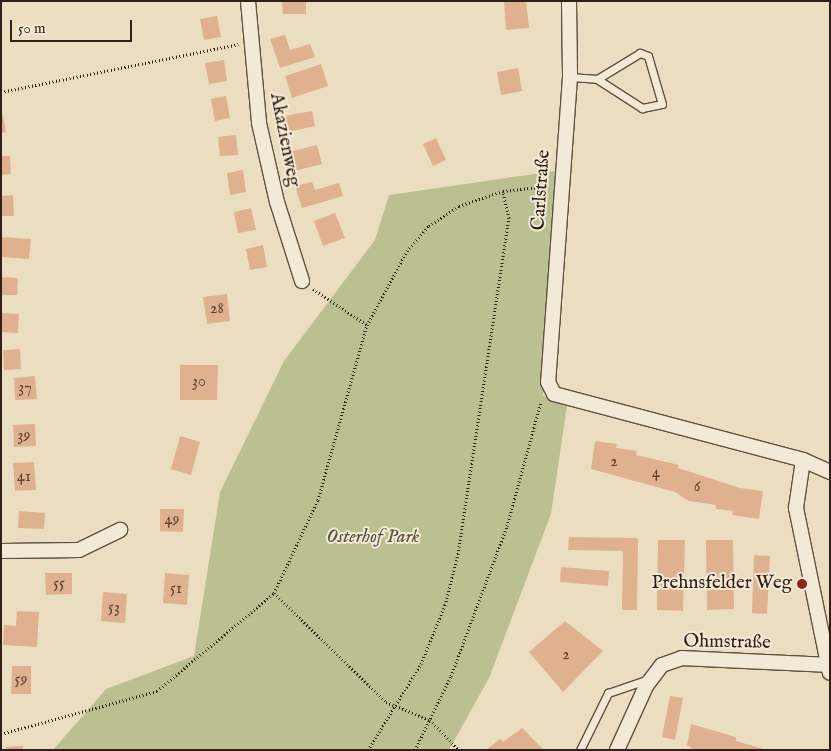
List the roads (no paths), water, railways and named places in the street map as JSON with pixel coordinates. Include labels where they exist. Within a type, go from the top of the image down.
[{"type":"street","name":"Akazienweg","points":[[248,1],[249,42],[277,202],[302,281]]},
{"type":"street","name":"Carlstraße","points":[[569,1],[570,77],[548,382],[554,394],[803,460]]},
{"type":"street","points":[[829,669],[796,508],[803,460],[830,472]]},
{"type":"street","points":[[1,551],[78,550],[120,530]]},
{"type":"street","name":"Ohmstraße","points":[[617,750],[652,678],[662,665],[682,658],[829,669]]},
{"type":"lane","points":[[570,77],[597,79],[642,108],[662,104],[648,56],[640,53],[597,79]]},
{"type":"lane","points":[[580,750],[608,693],[652,678]]},
{"type":"place","name":"Prehnsfelder Weg","points":[[802,584]]},
{"type":"park label","name":"Osterhof Park","points":[[373,538]]}]
